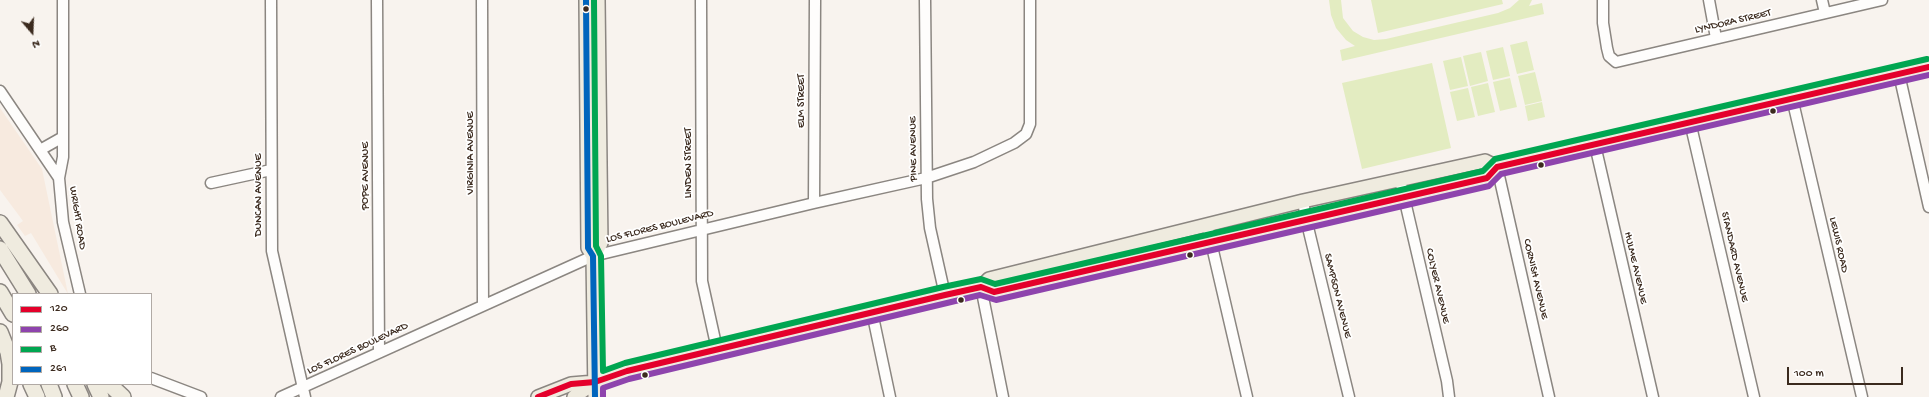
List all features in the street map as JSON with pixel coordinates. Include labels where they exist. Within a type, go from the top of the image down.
[{"type":"highway","points":[[0,223],[49,293]]},
{"type":"highway","points":[[0,249],[27,293]]},
{"type":"highway","points":[[0,292],[12,312]]},
{"type":"highway","points":[[0,324],[12,345]]},
{"type":"highway","points":[[0,332],[8,352],[10,364],[10,382],[6,397]]},
{"type":"highway","points":[[31,385],[37,397]]},
{"type":"highway","points":[[49,385],[54,397]]},
{"type":"highway","points":[[75,385],[81,397]]},
{"type":"highway","points":[[95,385],[101,397]]},
{"type":"highway","points":[[110,385],[122,397]]},
{"type":"main road","points":[[586,0],[588,248],[593,256],[595,397]]},
{"type":"main road","points":[[593,256],[601,243],[598,0]]},
{"type":"main road","points":[[981,287],[994,292],[1487,178],[1497,167],[1929,66]]},
{"type":"main road","points":[[538,397],[571,384],[595,382],[627,371],[981,287],[989,279],[1303,201],[1485,161],[1497,167]]},
{"type":"main road","points":[[574,397],[595,382]]},
{"type":"street","points":[[59,178],[63,157],[63,0]]},
{"type":"street","name":"DUNCAN AVENUE","points":[[271,0],[271,240],[273,262],[304,392]]},
{"type":"street","name":"POPE AVENUE","points":[[377,0],[379,352]]},
{"type":"street","name":"VIRGINIA AVENUE","points":[[482,0],[484,306]]},
{"type":"street","name":"LINDEN STREET","points":[[701,0],[702,281],[717,349]]},
{"type":"street","name":"ELM STREET","points":[[814,0],[814,203]]},
{"type":"street","name":"PINE AVENUE","points":[[925,0],[926,178],[930,228],[945,295]]},
{"type":"street","name":"LOS FLORES BOULEVARD","points":[[304,392],[379,352],[593,256],[701,229],[926,178],[974,162],[1014,143],[1026,134],[1030,124],[1030,0]]},
{"type":"street","name":"LYNDORA STREET","points":[[1603,0],[1603,23],[1607,48],[1609,56],[1613,62],[1619,62],[1882,0]]},
{"type":"street","points":[[1709,0],[1716,38]]},
{"type":"street","points":[[1822,0],[1825,13]]},
{"type":"street","points":[[1899,74],[1929,207]]},
{"type":"street","name":"WRIGHT ROAD","points":[[0,90],[59,178],[63,222],[80,293]]},
{"type":"street","name":"LEWIS ROAD","points":[[1792,98],[1862,397]]},
{"type":"street","name":"STANDARD AVENUE","points":[[1690,122],[1754,397]]},
{"type":"street","points":[[40,150],[63,137]]},
{"type":"street","name":"HULME AVENUE","points":[[1594,145],[1653,397]]},
{"type":"street","name":"CORNISH AVENUE","points":[[1497,167],[1549,397]]},
{"type":"street","points":[[211,183],[271,170]]},
{"type":"street","name":"COLYER AVENUE","points":[[1400,180],[1449,397]]},
{"type":"street","name":"SAMPSON AVENUE","points":[[1303,201],[1306,220],[1349,397]]},
{"type":"street","points":[[1207,225],[1247,397]]},
{"type":"street","points":[[981,287],[1003,397]]},
{"type":"street","points":[[872,312],[890,397]]},
{"type":"street","points":[[152,378],[201,397]]},
{"type":"street","points":[[281,397],[304,392]]},
{"type":"shaded area","points":[[0,108],[42,169],[68,293],[31,233],[25,236],[17,225],[23,221],[0,190]]},
{"type":"green space","points":[[1329,0],[1341,0],[1343,18],[1353,31],[1363,37],[1374,40],[1386,39],[1498,13],[1510,8],[1519,0],[1532,0],[1529,6],[1542,3],[1544,14],[1342,61],[1340,50],[1355,46],[1346,40],[1336,28],[1331,15]]},
{"type":"green space","points":[[1371,0],[1502,0],[1503,4],[1378,33]]},
{"type":"green space","points":[[1527,41],[1534,70],[1517,74],[1510,45]]},
{"type":"green space","points":[[1503,47],[1510,76],[1493,80],[1486,51]]},
{"type":"green space","points":[[1481,52],[1488,81],[1470,86],[1463,56]]},
{"type":"green space","points":[[1461,57],[1468,86],[1450,90],[1443,61]]},
{"type":"green space","points":[[1432,63],[1451,148],[1362,169],[1342,83]]},
{"type":"green space","points":[[1535,72],[1542,101],[1525,105],[1518,76]]},
{"type":"green space","points":[[1510,78],[1517,107],[1500,111],[1493,82]]},
{"type":"green space","points":[[1488,83],[1495,112],[1478,116],[1471,87]]},
{"type":"green space","points":[[1468,88],[1475,117],[1457,121],[1450,92]]},
{"type":"green space","points":[[1542,102],[1545,117],[1528,121],[1525,106]]},
{"type":"transit line","name":"261","points":[[586,0],[588,248],[593,256],[595,397]]},
{"type":"transit line","name":"B","points":[[594,0],[596,246],[601,256],[603,371],[625,363],[943,287],[981,279],[995,284],[1483,171],[1495,159],[1927,59]]},
{"type":"transit line","name":"120","points":[[538,397],[571,384],[595,382],[627,371],[945,295],[981,287],[994,292],[1487,178],[1497,167],[1929,67]]},
{"type":"transit line","name":"260","points":[[603,397],[603,388],[629,379],[980,295],[996,300],[1489,186],[1501,174],[1929,75]]}]
